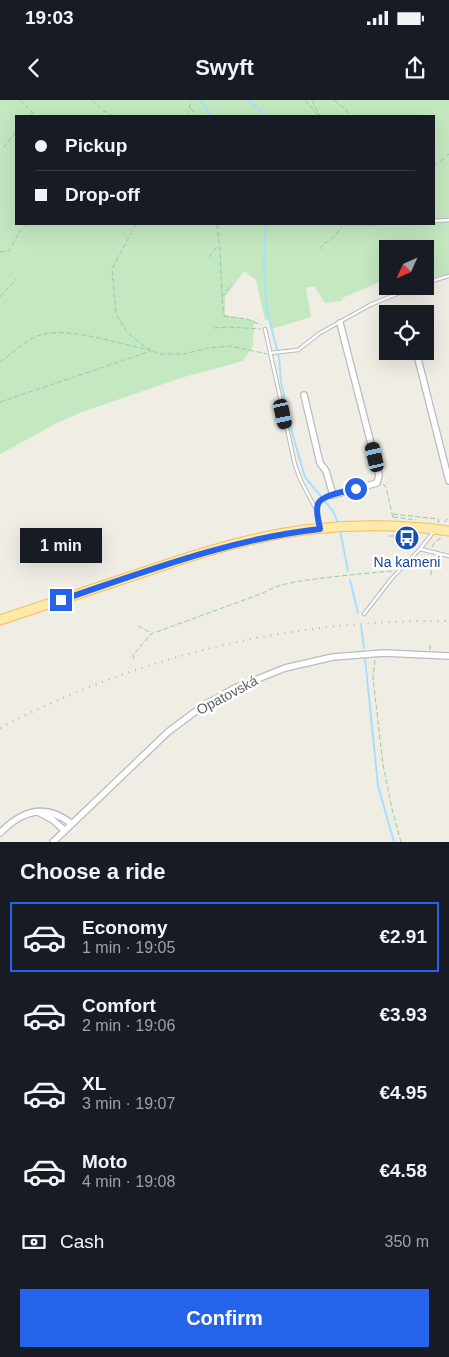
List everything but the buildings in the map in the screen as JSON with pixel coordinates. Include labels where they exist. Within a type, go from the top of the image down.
[{"type":"main road","points":[[0,620],[215,549],[274,535],[339,527],[437,526],[447,535]]},
{"type":"street","points":[[304,395],[320,463],[326,471],[330,496],[374,484],[378,480],[379,475],[356,395],[340,323]]},
{"type":"street","points":[[418,360],[449,481]]},
{"type":"street","name":"Opatovská","points":[[53,842],[168,732],[204,705],[235,688],[285,668],[347,655],[375,653],[449,656]]},
{"type":"street","points":[[0,833],[20,817],[48,810],[61,815],[72,824]]},
{"type":"street","points":[[38,812],[53,820],[65,831]]},
{"type":"lane","points":[[435,221],[449,220]]},
{"type":"lane","points":[[434,280],[449,276]]},
{"type":"lane","points":[[270,353],[298,350],[320,333],[370,305],[394,295]]},
{"type":"lane","points":[[265,329],[295,465],[301,482],[318,513]]},
{"type":"lane","points":[[320,529],[318,506],[320,501],[330,496]]},
{"type":"lane","points":[[364,614],[399,570],[420,549],[437,526]]},
{"type":"lane","points":[[420,549],[449,556]]},
{"type":"path","points":[[20,100],[35,115]]},
{"type":"path","points":[[92,100],[102,110],[112,115]]},
{"type":"path","points":[[188,115],[191,100]]},
{"type":"path","points":[[305,100],[319,115]]},
{"type":"path","points":[[312,100],[320,115]]},
{"type":"path","points":[[334,100],[349,115]]},
{"type":"path","points":[[190,107],[195,115]]},
{"type":"path","points":[[3,148],[15,133]]},
{"type":"path","points":[[435,165],[449,154]]},
{"type":"path","points":[[0,252],[10,251],[25,225]]},
{"type":"path","points":[[135,225],[112,269],[116,314],[127,332],[152,351]]},
{"type":"path","points":[[217,225],[224,316],[247,319],[265,329]]},
{"type":"path","points":[[320,249],[324,243],[335,236],[342,225]]},
{"type":"path","points":[[209,257],[219,245]]},
{"type":"path","points":[[0,297],[16,279]]},
{"type":"path","points":[[222,298],[232,284]]},
{"type":"path","points":[[214,328],[259,329]]},
{"type":"path","points":[[0,362],[35,337],[62,333],[91,336],[166,355],[231,346],[262,354],[270,353]]},
{"type":"path","points":[[0,402],[152,351]]},
{"type":"path","points":[[378,480],[386,487],[393,517]]},
{"type":"path","points":[[392,514],[438,519],[437,526]]},
{"type":"path","points":[[431,575],[432,553],[435,542],[447,535]]},
{"type":"path","points":[[389,536],[419,536],[422,538],[420,542],[424,544]]},
{"type":"path","points":[[134,659],[133,655],[151,634],[263,593],[271,588],[293,582],[399,570]]},
{"type":"path","points":[[138,626],[151,634]]},
{"type":"path","points":[[430,643],[430,651]]},
{"type":"path","points":[[375,653],[373,678],[383,765],[401,842]]},
{"type":"green space","points":[[0,100],[449,100],[449,274],[434,277],[434,240],[379,240],[379,282],[342,298],[342,301],[325,303],[315,287],[306,287],[311,317],[272,329],[270,319],[265,320],[256,280],[244,271],[225,297],[225,315],[254,320],[253,346],[243,361],[184,377],[82,412],[57,423],[0,454]]},
{"type":"waterway","points":[[199,100],[204,104],[210,115]]},
{"type":"waterway","points":[[247,100],[260,109],[263,115]]},
{"type":"waterway","points":[[266,225],[264,266],[266,301],[279,357],[281,382],[293,436],[305,477],[333,511],[339,525]]},
{"type":"waterway","points":[[340,530],[348,571]]},
{"type":"waterway","points":[[350,580],[358,613]]},
{"type":"waterway","points":[[361,626],[364,648]]},
{"type":"waterway","points":[[365,658],[378,786],[394,842]]},
{"type":"railway","points":[[0,728],[53,702],[107,680],[218,646],[274,635],[332,627],[390,622],[449,621]]},
{"type":"place","name":"Na kameni","points":[[407,538]]},
{"type":"route","points":[[61,600],[215,549],[274,535],[320,529],[318,504],[320,501],[327,497],[356,489]]}]
